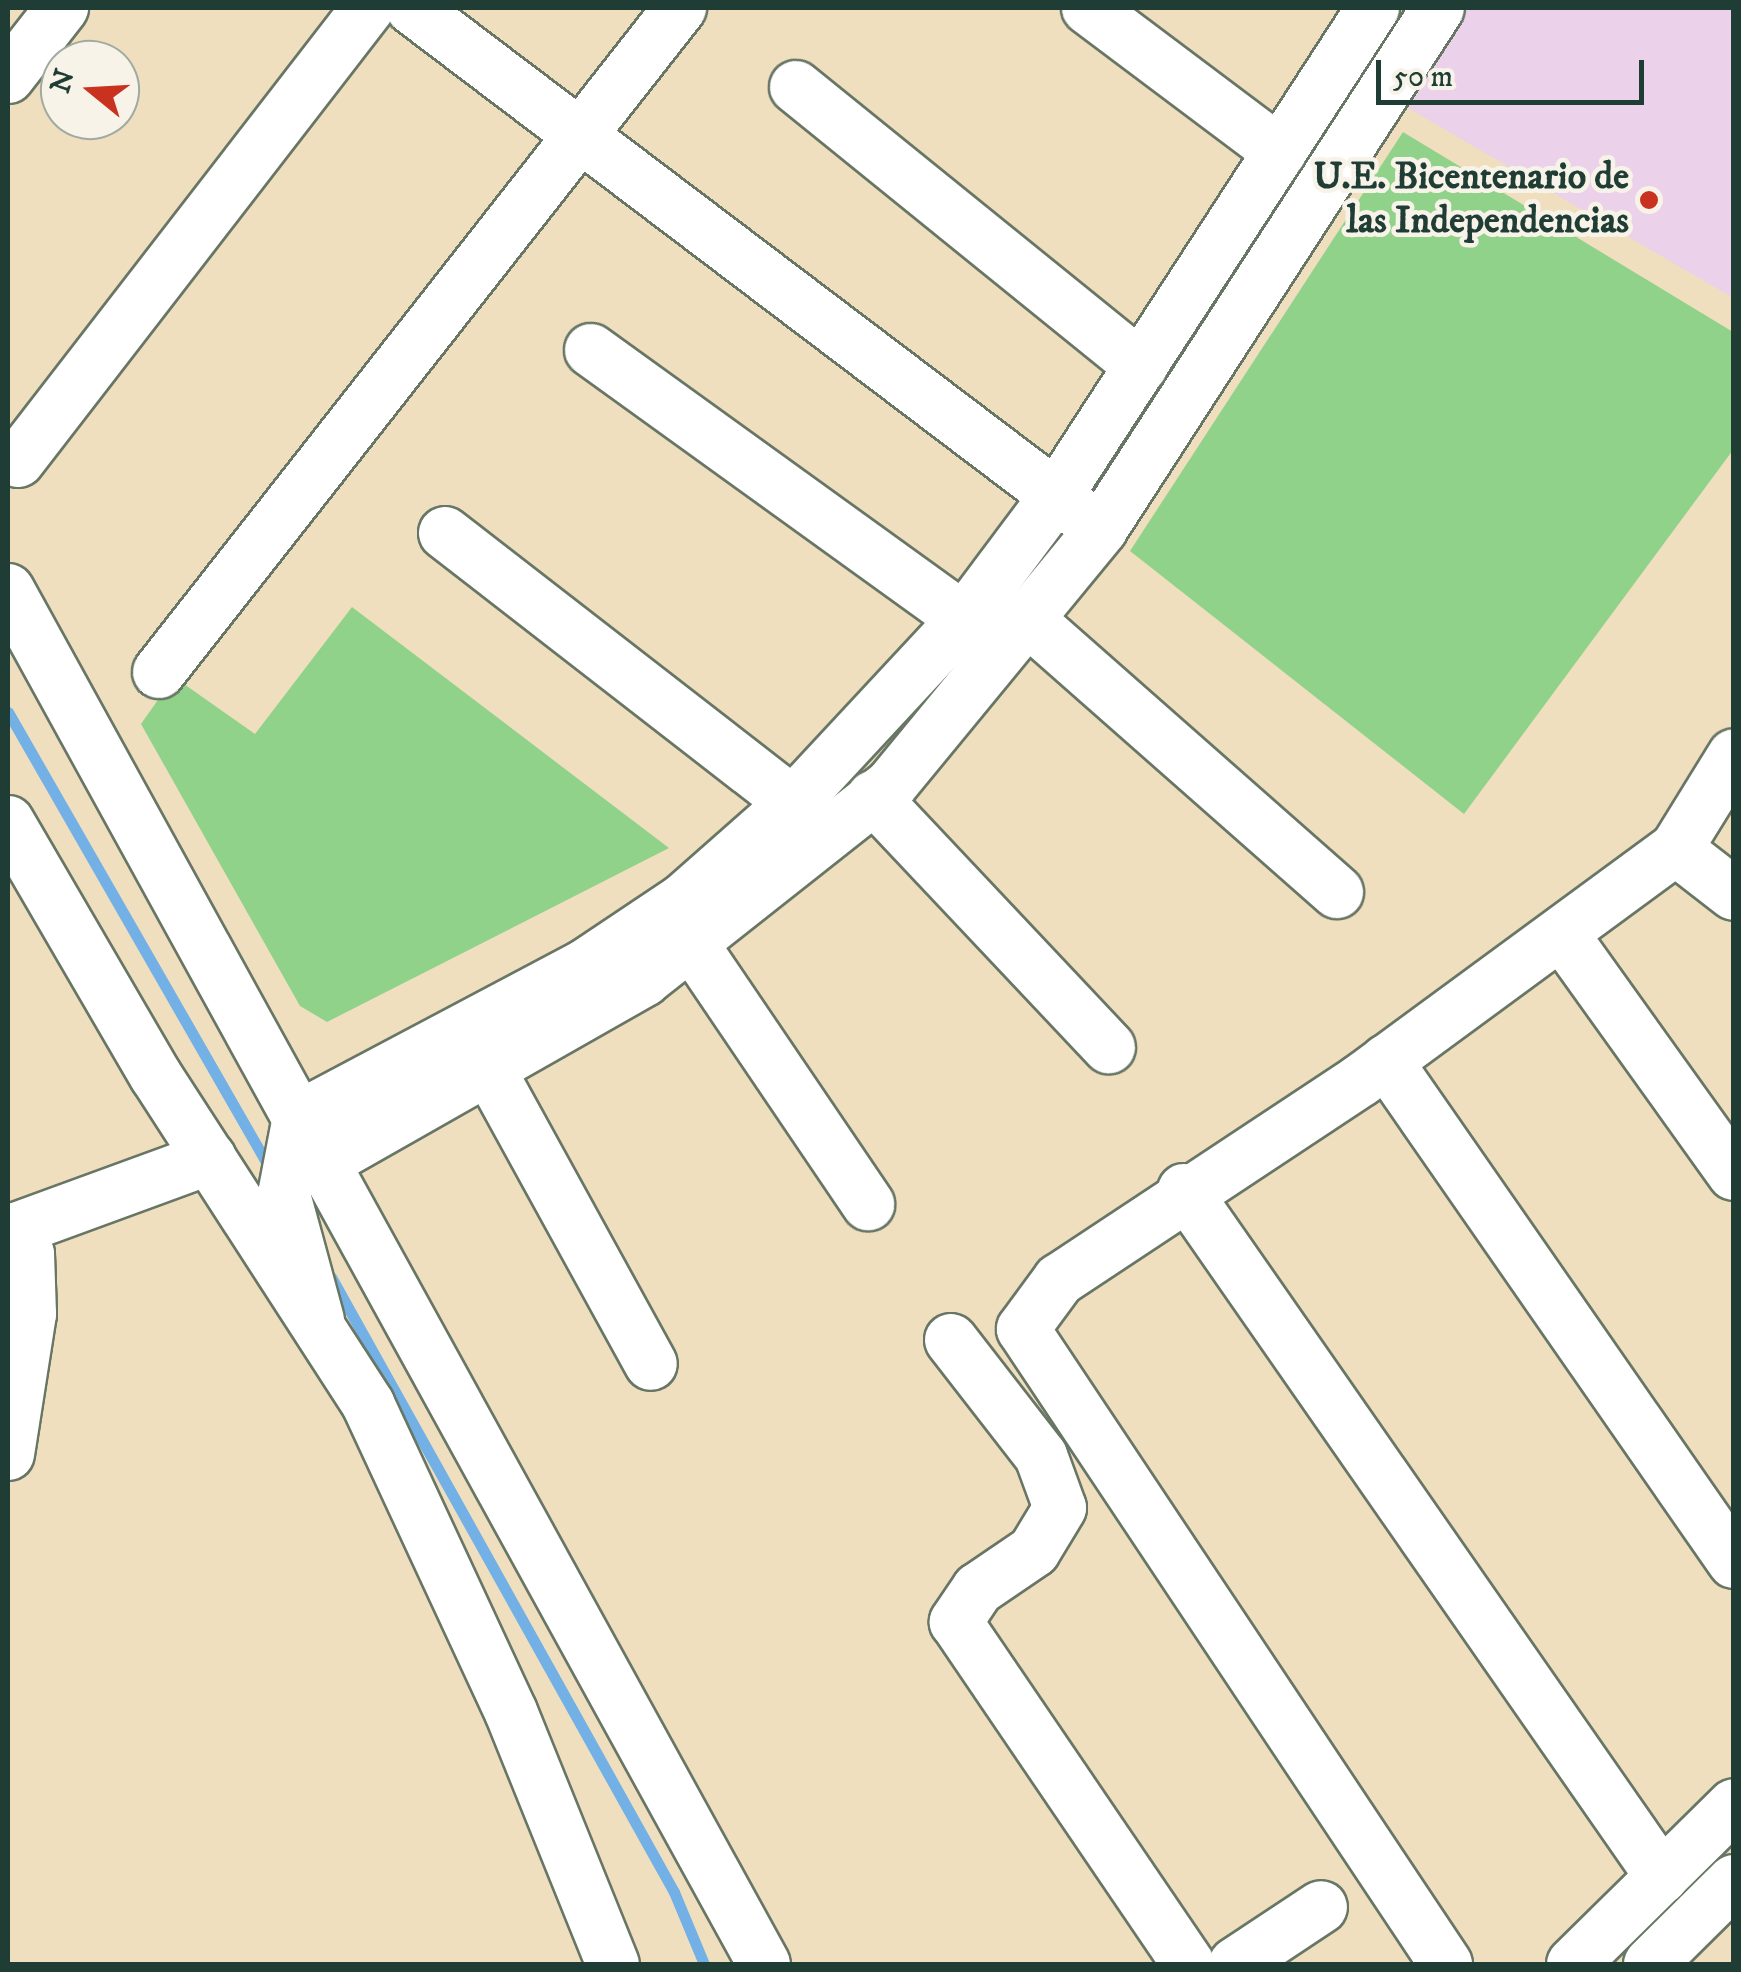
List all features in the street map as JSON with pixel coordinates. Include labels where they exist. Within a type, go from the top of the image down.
[{"type":"street","points":[[8,78],[62,8]]},
{"type":"street","points":[[18,461],[368,8]]},
{"type":"street","points":[[412,8],[585,130],[1101,529]]},
{"type":"street","points":[[159,672],[680,8]]},
{"type":"street","points":[[1088,8],[1280,152]]},
{"type":"street","points":[[300,1116],[586,965],[682,900],[793,802],[964,619],[1056,496],[1373,8]]},
{"type":"street","points":[[326,1161],[486,1064],[644,980],[873,797],[1101,529],[1438,8]]},
{"type":"street","points":[[796,87],[1141,366]]},
{"type":"street","points":[[591,350],[964,619]]},
{"type":"street","points":[[445,533],[793,802]]},
{"type":"street","points":[[8,590],[326,1161],[764,1964]]},
{"type":"street","points":[[1025,617],[1337,892]]},
{"type":"street","points":[[1446,1964],[1023,1329],[1058,1280],[1184,1190],[1386,1061],[1676,850],[1734,755]]},
{"type":"street","points":[[873,797],[1109,1048]]},
{"type":"street","points":[[8,822],[210,1158],[318,1320],[416,1494],[613,1964]]},
{"type":"street","points":[[1676,850],[1734,894]]},
{"type":"street","points":[[1562,934],[1734,1174]]},
{"type":"street","points":[[690,941],[868,1204]]},
{"type":"street","points":[[1386,1061],[1734,1562]]},
{"type":"street","points":[[486,1064],[651,1364]]},
{"type":"street","points":[[300,1116],[284,1195],[318,1320]]},
{"type":"street","points":[[8,1454],[30,1314],[28,1254],[10,1231],[210,1158]]},
{"type":"street","points":[[1184,1190],[1673,1866],[1728,1886],[1650,1964]]},
{"type":"street","points":[[951,1340],[1042,1456],[1060,1508],[1034,1551],[978,1590],[956,1622],[1188,1964]]},
{"type":"street","points":[[1572,1964],[1734,1806]]},
{"type":"street","points":[[1235,1964],[1321,1908]]},
{"type":"shaded area","name":"U.E. Bicentenario de las Independencias","points":[[1456,8],[1733,8],[1733,298],[1396,101]]},
{"type":"green space","points":[[1403,132],[1733,332],[1733,450],[1464,814],[1130,551]]},
{"type":"green space","points":[[352,607],[669,848],[327,1022],[300,1006],[141,724],[174,677],[255,734]]},
{"type":"waterway","points":[[8,712],[269,1167]]},
{"type":"waterway","points":[[331,1277],[674,1892],[704,1964]]},
{"type":"place","name":"U.E. Bicentenario de las Independencias","points":[[1649,200]]}]
